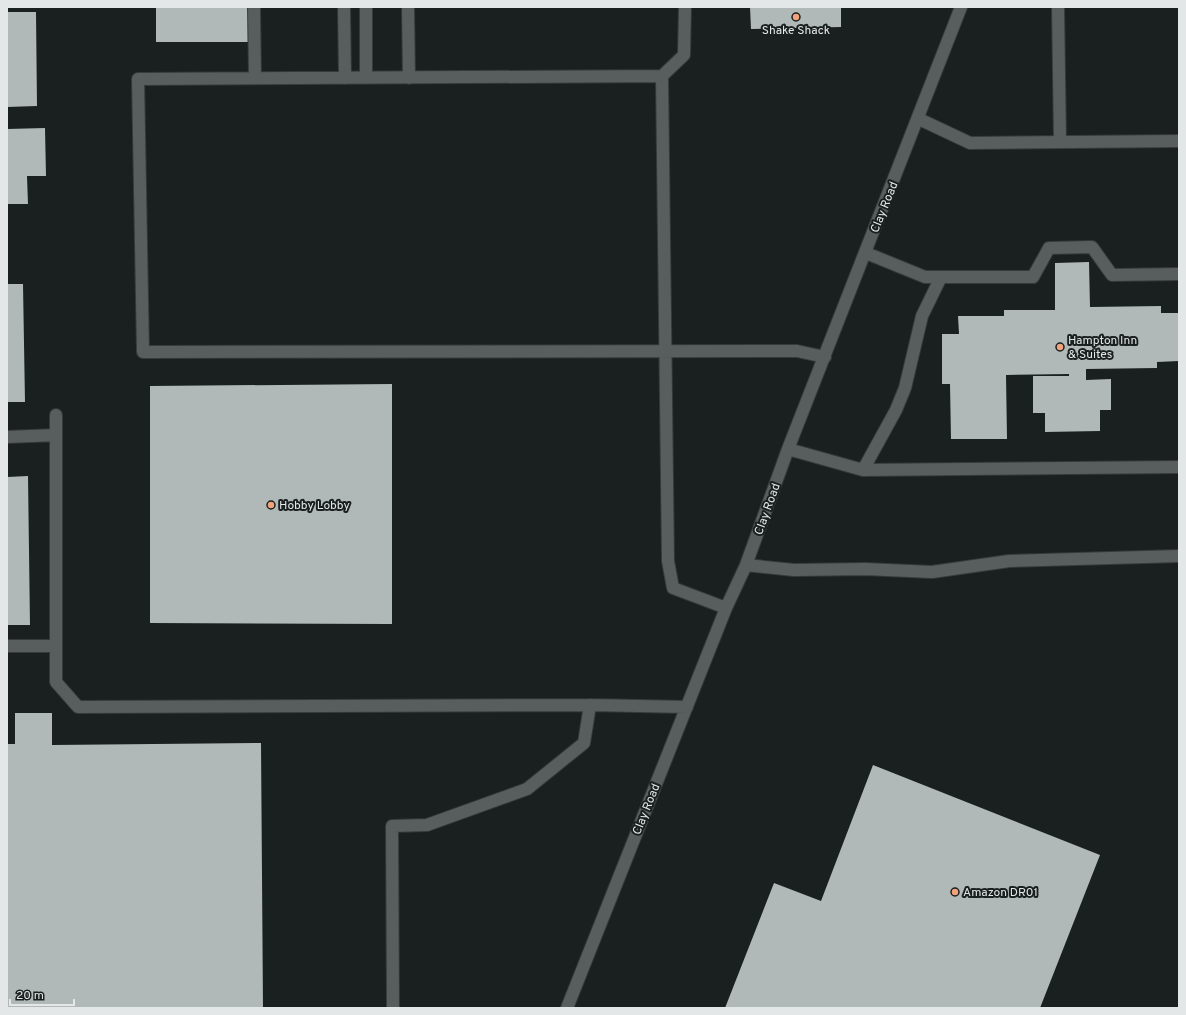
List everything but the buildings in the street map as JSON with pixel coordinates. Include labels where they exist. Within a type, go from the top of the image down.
[{"type":"street","points":[[254,7],[255,78]]},
{"type":"street","points":[[344,7],[345,78]]},
{"type":"street","points":[[366,7],[366,78]]},
{"type":"street","points":[[408,7],[409,78]]},
{"type":"street","points":[[685,7],[684,55],[662,76],[138,79],[143,352],[797,351],[825,357]]},
{"type":"street","name":"Clay Road","points":[[567,1008],[726,608],[746,565],[788,449],[919,119],[961,7]]},
{"type":"street","points":[[1058,7],[1060,142]]},
{"type":"street","points":[[662,76],[667,351],[668,561],[672,588],[726,608]]},
{"type":"street","points":[[919,119],[970,142],[1179,141]]},
{"type":"street","points":[[866,253],[925,277],[1033,277],[1049,248],[1092,247],[1112,274],[1179,274]]},
{"type":"street","points":[[864,470],[903,394],[922,316],[941,277]]},
{"type":"street","points":[[56,415],[56,682],[78,707],[590,705],[687,707]]},
{"type":"street","points":[[7,437],[56,435]]},
{"type":"street","points":[[788,449],[864,470],[1179,467]]},
{"type":"street","points":[[746,565],[794,570],[865,569],[932,572],[1009,561],[1179,556]]},
{"type":"street","points":[[7,646],[56,646]]},
{"type":"street","points":[[393,1008],[392,826],[427,825],[527,789],[584,743],[590,705]]},
{"type":"place","name":"Shake Shack","points":[[796,17]]},
{"type":"place","name":"Hampton Inn & Suites","points":[[1060,347]]},
{"type":"place","name":"Hobby Lobby","points":[[271,505]]},
{"type":"place","name":"Amazon DR01","points":[[955,892]]}]
